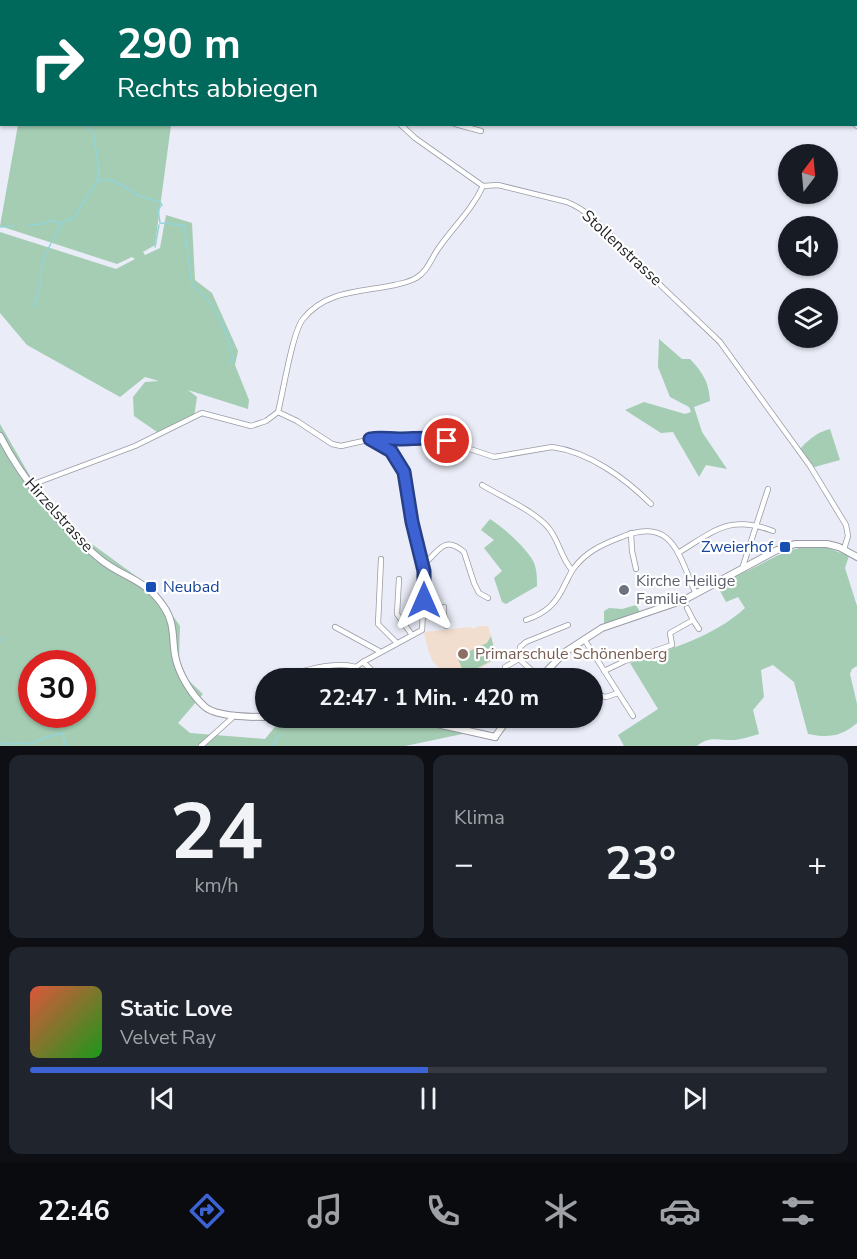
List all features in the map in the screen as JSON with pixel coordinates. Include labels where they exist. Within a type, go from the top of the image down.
[{"type":"street","points":[[31,485],[118,453],[202,413],[251,426],[266,421],[278,412],[295,334],[301,321],[310,312],[336,295],[416,279],[424,272],[436,250],[471,207],[483,186],[415,138],[402,126]]},
{"type":"street","points":[[462,126],[481,131]]},
{"type":"street","name":"Stollenstrasse","points":[[483,186],[498,185],[577,206],[593,218],[720,342],[810,466],[846,525],[848,536],[844,549]]},
{"type":"street","points":[[278,412],[297,421],[332,444],[341,446],[381,437],[437,438],[473,452],[494,457],[552,447],[561,448],[588,457],[639,492],[651,504]]},
{"type":"street","name":"Hirzelstrasse","points":[[0,436],[13,460],[31,485],[89,550],[105,563],[136,579],[157,598],[171,618],[176,659],[188,685],[200,702],[208,710],[255,716]]},
{"type":"street","points":[[318,668],[349,664],[356,667],[396,642],[422,630],[425,577],[412,522],[404,472],[391,451],[370,439]]},
{"type":"street","points":[[482,485],[546,525],[564,560],[572,570]]},
{"type":"street","points":[[742,569],[768,489]]},
{"type":"street","points":[[678,554],[715,530],[731,524],[756,524],[773,531]]},
{"type":"street","points":[[526,620],[552,607],[559,599],[572,570],[584,556],[599,546],[631,533],[648,530],[660,532],[672,542],[696,594]]},
{"type":"street","points":[[631,533],[636,569]]},
{"type":"street","points":[[550,668],[565,652],[612,624],[671,605],[696,594],[777,550],[795,544],[827,544],[844,549],[857,557]]},
{"type":"street","points":[[423,564],[438,548],[445,545],[459,548],[464,552],[479,593],[488,598]]},
{"type":"street","points":[[381,559],[378,624],[396,642]]},
{"type":"street","points":[[399,579],[397,614],[412,635]]},
{"type":"street","points":[[444,607],[446,626]]},
{"type":"street","points":[[687,608],[699,629]]},
{"type":"street","points":[[423,616],[444,615]]},
{"type":"street","points":[[604,671],[625,661],[672,645],[670,633],[693,620]]},
{"type":"street","points":[[519,659],[520,647],[526,642],[568,625]]},
{"type":"street","points":[[335,627],[380,651]]},
{"type":"street","points":[[584,639],[633,716]]},
{"type":"street","points":[[505,667],[519,659]]},
{"type":"street","points":[[519,659],[529,668]]},
{"type":"street","points":[[363,662],[369,668]]},
{"type":"street","points":[[603,696],[618,693]]},
{"type":"street","points":[[201,746],[233,715]]},
{"type":"street","points":[[455,728],[495,737]]},
{"type":"street","points":[[495,746],[495,737],[501,728]]},
{"type":"shaded area","name":"Primarschule Schönenberg","points":[[488,626],[498,658],[481,668],[439,668],[433,662],[424,632],[471,627],[473,629]]},
{"type":"green space","points":[[18,126],[171,126],[155,245],[143,252],[145,255],[160,248],[166,215],[192,223],[195,280],[212,293],[238,351],[235,365],[249,400],[248,409],[188,390],[197,397],[194,417],[160,434],[134,416],[133,397],[145,382],[159,381],[145,377],[120,397],[27,345],[0,313],[0,232],[116,269],[135,259],[132,257],[117,264],[0,226]]},
{"type":"green space","points":[[659,339],[682,359],[690,359],[704,378],[710,401],[694,407],[702,432],[727,469],[706,465],[699,477],[673,432],[661,433],[625,410],[644,402],[685,414],[691,412],[689,407],[670,397],[658,367]]},
{"type":"green space","points":[[0,424],[38,490],[74,531],[155,590],[180,626],[179,660],[188,680],[203,694],[178,723],[190,733],[265,739],[274,728],[454,728],[472,732],[405,746],[0,746]]},
{"type":"green space","points":[[830,429],[840,460],[811,468],[799,450],[813,437]]},
{"type":"green space","points":[[490,519],[524,548],[536,569],[537,586],[506,604],[502,602],[494,578],[502,571],[484,548],[494,540],[481,530]]},
{"type":"green space","points":[[804,547],[828,548],[849,556],[845,568],[857,606],[857,666],[850,674],[857,704],[857,723],[840,734],[822,736],[808,734],[794,682],[773,665],[761,670],[764,697],[753,710],[759,734],[735,740],[711,740],[697,746],[624,746],[618,735],[658,709],[630,663],[690,641],[733,618],[745,608],[738,597],[726,602],[718,587],[779,555]]},
{"type":"green space","points":[[636,605],[640,612],[604,623],[604,611],[609,608],[622,609]]},
{"type":"green space","points":[[491,636],[496,658],[478,668],[462,668],[457,657],[487,643]]},
{"type":"waterway","points":[[34,306],[41,283],[42,262],[53,239],[63,222],[74,218],[98,180],[99,168],[93,133],[86,126]]},
{"type":"waterway","points":[[98,180],[112,180],[140,196],[160,202],[162,205],[158,209],[160,223],[184,225],[192,285],[214,308],[224,328],[233,359],[230,364]]},
{"type":"waterway","points":[[29,225],[53,220],[60,224]]},
{"type":"waterway","points":[[155,247],[159,225]]},
{"type":"waterway","points":[[0,227],[14,226]]},
{"type":"waterway","points":[[0,742],[4,745],[31,744],[61,733],[65,746]]},
{"type":"waterway","points":[[272,746],[280,734]]},
{"type":"place","name":"Zweierhof","points":[[785,547]]},
{"type":"place","name":"Neubad","points":[[151,587]]},
{"type":"place","name":"Kirche Heilige Familie","points":[[624,590]]},
{"type":"place","name":"Primarschule Schönenberg","points":[[463,654]]},
{"type":"route","points":[[424,600],[422,558],[412,522],[404,472],[399,460],[391,451],[370,439],[381,437],[437,438],[447,441]]}]
